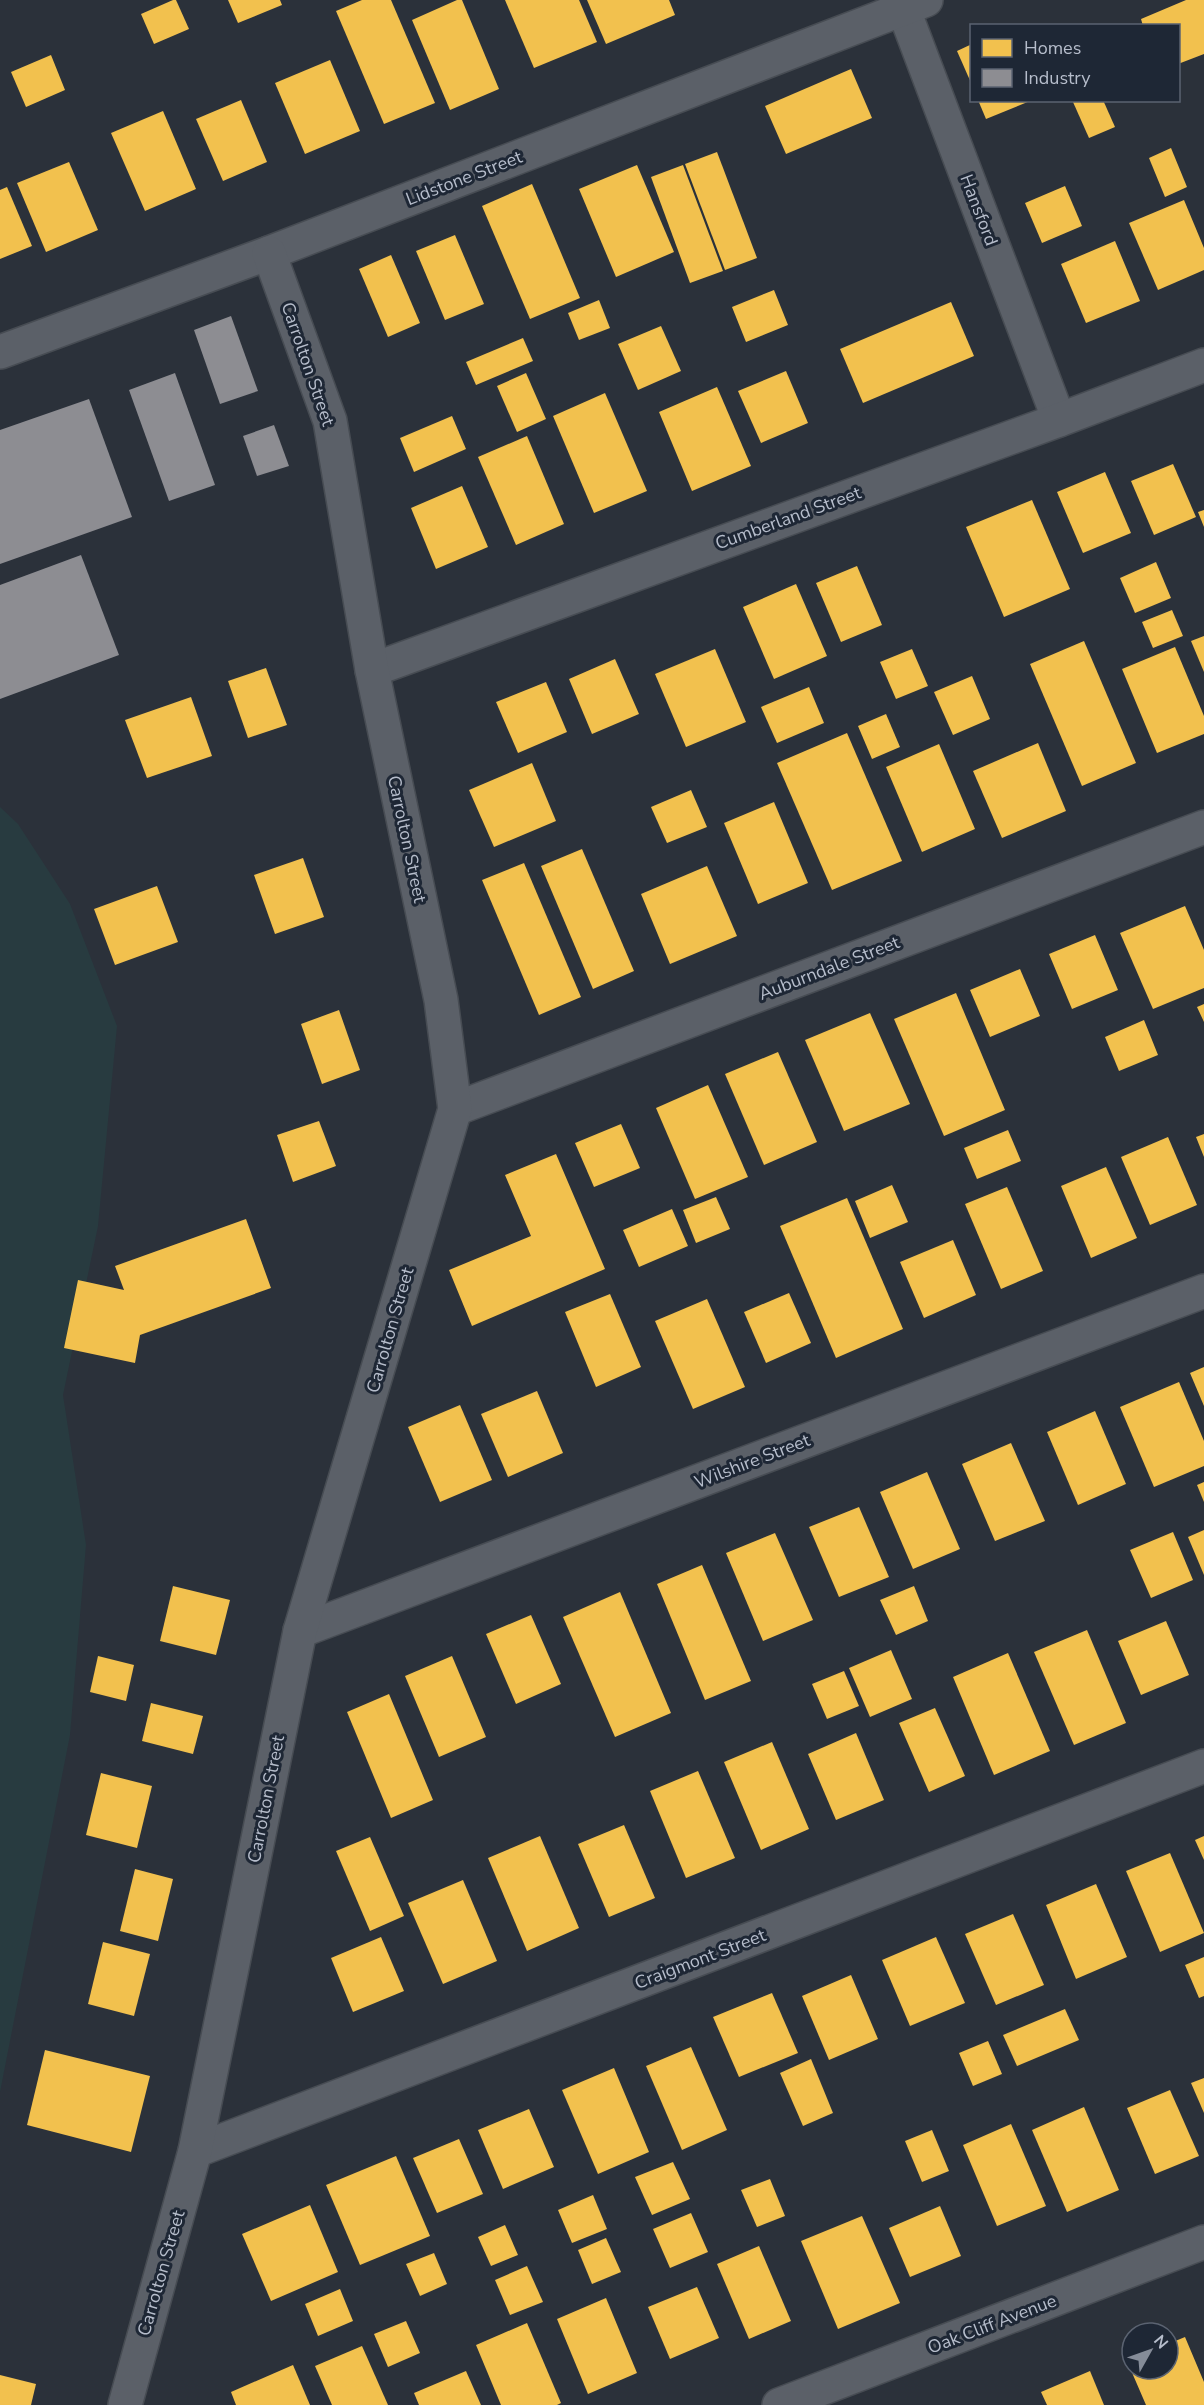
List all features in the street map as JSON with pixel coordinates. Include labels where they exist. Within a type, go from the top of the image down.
[{"type":"street","name":"Lidstone Street","points":[[0,352],[269,253],[910,3]]},
{"type":"street","name":"Hansford","points":[[910,3],[1059,420]]},
{"type":"street","name":"Carrolton Street","points":[[124,2405],[195,2151],[300,1631],[455,1109],[441,1000],[372,670],[330,421],[269,253]]},
{"type":"street","name":"Cumberland Street","points":[[372,670],[1204,365]]},
{"type":"street","name":"Auburndale Street","points":[[455,1109],[1204,827]]},
{"type":"street","name":"Wilshire Street","points":[[300,1631],[1204,1291]]},
{"type":"street","name":"Craigmont Street","points":[[195,2151],[1204,1766]]},
{"type":"street","name":"Oak Cliff Avenue","points":[[779,2405],[1204,2242]]},
{"type":"green space","points":[[0,807],[18,824],[70,904],[117,1026],[98,1226],[63,1395],[86,1545],[70,1735],[0,2092]]},
{"type":"building: Homes","points":[[176,0],[189,29],[154,44],[141,14]]},
{"type":"building: Homes","points":[[228,0],[280,0],[282,5],[238,23]]},
{"type":"building: Homes","points":[[362,0],[391,0],[435,103],[384,124],[336,11]]},
{"type":"building: Homes","points":[[457,0],[462,0],[499,89],[450,110],[412,20]]},
{"type":"building: Homes","points":[[505,0],[579,0],[597,42],[534,68]]},
{"type":"building: Homes","points":[[587,0],[669,0],[675,15],[606,44]]},
{"type":"building: Homes","points":[[1186,0],[1204,0],[1204,54],[1180,63],[1180,24],[1142,24],[1141,19]]},
{"type":"building: Homes","points":[[970,45],[970,80],[957,51]]},
{"type":"building: Homes","points":[[51,55],[65,90],[26,107],[11,72]]},
{"type":"building: Homes","points":[[330,60],[360,131],[305,154],[275,83]]},
{"type":"building: Homes","points":[[851,69],[872,118],[786,154],[765,106]]},
{"type":"building: Homes","points":[[241,100],[267,162],[223,181],[196,119]]},
{"type":"building: Homes","points":[[979,102],[1028,102],[986,119]]},
{"type":"building: Homes","points":[[1073,102],[1104,102],[1115,127],[1089,138]]},
{"type":"building: Homes","points":[[163,111],[196,189],[145,211],[111,133]]},
{"type":"building: Homes","points":[[1171,148],[1187,187],[1165,197],[1149,158]]},
{"type":"building: Homes","points":[[717,152],[757,258],[725,270],[685,164]]},
{"type":"building: Homes","points":[[69,162],[98,230],[46,252],[17,183]]},
{"type":"building: Homes","points":[[637,165],[674,252],[616,277],[579,189]]},
{"type":"building: Homes","points":[[683,165],[723,271],[690,283],[651,177]]},
{"type":"building: Homes","points":[[532,184],[580,298],[530,319],[482,206]]},
{"type":"building: Homes","points":[[1065,186],[1082,226],[1042,243],[1025,203]]},
{"type":"building: Homes","points":[[7,187],[32,246],[0,259],[0,190]]},
{"type":"building: Homes","points":[[1184,200],[1204,248],[1204,270],[1158,290],[1129,223]]},
{"type":"building: Homes","points":[[455,235],[484,304],[445,320],[416,251]]},
{"type":"building: Homes","points":[[1115,241],[1140,301],[1086,323],[1061,264]]},
{"type":"building: Homes","points":[[391,255],[420,323],[388,337],[359,269]]},
{"type":"building: Homes","points":[[774,290],[788,325],[746,342],[732,307]]},
{"type":"building: Homes","points":[[599,300],[610,328],[579,340],[568,313]]},
{"type":"building: Homes","points":[[951,302],[974,356],[863,403],[840,349]]},
{"type":"building: Homes","points":[[661,326],[681,371],[638,390],[618,344]]},
{"type":"building: Homes","points":[[523,338],[533,361],[476,385],[466,362]]},
{"type":"building: Homes","points":[[786,371],[808,423],[761,443],[738,391]]},
{"type":"building: Homes","points":[[526,373],[546,419],[517,432],[497,386]]},
{"type":"building: Homes","points":[[717,387],[751,466],[692,491],[659,412]]},
{"type":"building: Homes","points":[[605,393],[647,491],[594,513],[553,416]]},
{"type":"building: Homes","points":[[452,416],[466,449],[414,472],[400,438]]},
{"type":"building: Homes","points":[[527,436],[564,524],[516,545],[478,457]]},
{"type":"building: Homes","points":[[1173,464],[1196,517],[1154,535],[1131,481]]},
{"type":"building: Homes","points":[[1105,472],[1131,533],[1083,553],[1057,492]]},
{"type":"building: Homes","points":[[462,486],[488,547],[436,569],[411,508]]},
{"type":"building: Homes","points":[[1032,500],[1070,589],[1004,617],[966,527]]},
{"type":"building: Homes","points":[[1204,510],[1204,527],[1198,512]]},
{"type":"building: Homes","points":[[1156,562],[1171,598],[1135,613],[1120,578]]},
{"type":"building: Homes","points":[[857,566],[882,625],[841,642],[816,583]]},
{"type":"building: Homes","points":[[796,584],[827,656],[774,679],[743,607]]},
{"type":"building: Homes","points":[[1172,610],[1183,636],[1153,648],[1142,622]]},
{"type":"building: Homes","points":[[1204,636],[1204,672],[1191,641]]},
{"type":"building: Homes","points":[[1084,641],[1136,763],[1082,786],[1030,664]]},
{"type":"building: Homes","points":[[1175,647],[1204,716],[1204,734],[1157,753],[1122,669]]},
{"type":"building: Homes","points":[[715,649],[746,722],[686,747],[655,674]]},
{"type":"building: Homes","points":[[912,649],[928,686],[896,699],[880,662]]},
{"type":"building: Homes","points":[[615,659],[639,714],[592,734],[569,679]]},
{"type":"building: Homes","points":[[266,668],[287,725],[248,738],[228,681]]},
{"type":"building: Homes","points":[[972,676],[990,719],[953,735],[934,692]]},
{"type":"building: Homes","points":[[546,682],[567,732],[518,753],[496,702]]},
{"type":"building: Homes","points":[[809,687],[824,723],[777,743],[761,707]]},
{"type":"building: Homes","points":[[191,697],[212,756],[147,778],[125,720]]},
{"type":"building: Homes","points":[[886,714],[900,747],[872,759],[858,726]]},
{"type":"building: Homes","points":[[847,733],[902,861],[832,890],[777,763]]},
{"type":"building: Homes","points":[[1038,743],[1066,811],[1002,838],[973,771]]},
{"type":"building: Homes","points":[[939,744],[975,829],[922,852],[886,767]]},
{"type":"building: Homes","points":[[532,763],[556,821],[494,847],[469,790]]},
{"type":"building: Homes","points":[[691,790],[707,827],[667,843],[651,807]]},
{"type":"building: Homes","points":[[774,802],[808,883],[758,904],[724,823]]},
{"type":"building: Homes","points":[[582,849],[634,971],[593,989],[541,866]]},
{"type":"building: Homes","points":[[303,858],[324,917],[275,934],[254,875]]},
{"type":"building: Homes","points":[[524,863],[581,997],[539,1015],[482,880]]},
{"type":"building: Homes","points":[[707,866],[737,936],[670,964],[641,894]]},
{"type":"building: Homes","points":[[157,886],[178,942],[115,965],[94,909]]},
{"type":"building: Homes","points":[[1185,906],[1204,950],[1204,988],[1153,1009],[1120,933]]},
{"type":"building: Homes","points":[[1095,935],[1118,990],[1072,1009],[1049,954]]},
{"type":"building: Homes","points":[[1020,969],[1040,1016],[990,1037],[970,990]]},
{"type":"building: Homes","points":[[956,993],[1005,1110],[944,1136],[894,1019]]},
{"type":"building: Homes","points":[[1204,1004],[1204,1022],[1197,1007]]},
{"type":"building: Homes","points":[[339,1010],[360,1070],[322,1084],[301,1024]]},
{"type":"building: Homes","points":[[870,1013],[910,1104],[844,1131],[805,1040]]},
{"type":"building: Homes","points":[[1144,1020],[1158,1055],[1119,1071],[1105,1037]]},
{"type":"building: Homes","points":[[778,1052],[817,1142],[764,1165],[725,1074]]},
{"type":"building: Homes","points":[[708,1085],[748,1177],[695,1199],[656,1108]]},
{"type":"building: Homes","points":[[319,1121],[336,1166],[293,1182],[277,1135]]},
{"type":"building: Homes","points":[[621,1124],[640,1168],[594,1187],[575,1143]]},
{"type":"building: Homes","points":[[1008,1130],[1021,1161],[977,1179],[964,1148]]},
{"type":"building: Homes","points":[[1204,1134],[1204,1157],[1196,1137]]},
{"type":"building: Homes","points":[[1168,1137],[1197,1205],[1150,1225],[1121,1157]]},
{"type":"building: Homes","points":[[556,1154],[605,1269],[472,1326],[449,1270],[531,1236],[505,1175]]},
{"type":"building: Homes","points":[[1106,1167],[1137,1238],[1091,1258],[1061,1186]]},
{"type":"building: Homes","points":[[892,1185],[908,1222],[870,1238],[855,1201]]},
{"type":"building: Homes","points":[[1007,1187],[1043,1271],[1001,1289],[965,1204]]},
{"type":"building: Homes","points":[[716,1197],[730,1229],[696,1243],[683,1210]]},
{"type":"building: Homes","points":[[847,1198],[903,1329],[836,1358],[780,1226]]},
{"type":"building: Homes","points":[[672,1209],[688,1246],[639,1267],[623,1230]]},
{"type":"building: Homes","points":[[246,1219],[271,1288],[140,1335],[135,1363],[64,1348],[78,1280],[124,1290],[115,1266]]},
{"type":"building: Homes","points":[[953,1240],[976,1295],[924,1318],[900,1262]]},
{"type":"building: Homes","points":[[789,1293],[811,1343],[766,1363],[744,1312]]},
{"type":"building: Homes","points":[[610,1294],[641,1367],[596,1387],[565,1312]]},
{"type":"building: Homes","points":[[707,1299],[745,1387],[693,1409],[655,1321]]},
{"type":"building: Homes","points":[[1204,1367],[1204,1406],[1190,1373]]},
{"type":"building: Homes","points":[[1179,1382],[1204,1441],[1204,1466],[1154,1487],[1120,1407]]},
{"type":"building: Homes","points":[[537,1391],[563,1453],[508,1477],[481,1414]]},
{"type":"building: Homes","points":[[460,1405],[492,1480],[440,1502],[408,1427]]},
{"type":"building: Homes","points":[[1095,1411],[1126,1484],[1078,1505],[1047,1432]]},
{"type":"building: Homes","points":[[1011,1443],[1045,1521],[995,1541],[962,1464]]},
{"type":"building: Homes","points":[[927,1472],[960,1549],[913,1569],[880,1492]]},
{"type":"building: Homes","points":[[1204,1482],[1204,1502],[1197,1485]]},
{"type":"building: Homes","points":[[859,1507],[889,1577],[839,1597],[809,1527]]},
{"type":"building: Homes","points":[[1204,1530],[1204,1575],[1188,1537]]},
{"type":"building: Homes","points":[[1173,1532],[1193,1580],[1151,1598],[1130,1550]]},
{"type":"building: Homes","points":[[775,1533],[813,1620],[763,1641],[726,1553]]},
{"type":"building: Homes","points":[[702,1565],[751,1681],[705,1700],[657,1584]]},
{"type":"building: Homes","points":[[173,1586],[230,1600],[216,1655],[160,1641]]},
{"type":"building: Homes","points":[[914,1586],[928,1621],[896,1635],[880,1600]]},
{"type":"building: Homes","points":[[620,1592],[671,1713],[615,1737],[563,1617]]},
{"type":"building: Homes","points":[[531,1615],[561,1684],[516,1704],[486,1634]]},
{"type":"building: Homes","points":[[1166,1621],[1189,1675],[1141,1695],[1118,1641]]},
{"type":"building: Homes","points":[[1087,1630],[1126,1723],[1074,1745],[1034,1652]]},
{"type":"building: Homes","points":[[891,1650],[912,1699],[870,1717],[849,1668]]},
{"type":"building: Homes","points":[[1008,1653],[1050,1751],[994,1775],[953,1677]]},
{"type":"building: Homes","points":[[98,1656],[134,1665],[126,1701],[90,1692]]},
{"type":"building: Homes","points":[[452,1656],[486,1737],[439,1757],[405,1676]]},
{"type":"building: Homes","points":[[844,1671],[859,1706],[827,1719],[812,1684]]},
{"type":"building: Homes","points":[[389,1694],[433,1800],[391,1818],[347,1712]]},
{"type":"building: Homes","points":[[151,1703],[203,1716],[193,1754],[142,1741]]},
{"type":"building: Homes","points":[[935,1708],[965,1776],[929,1792],[899,1723]]},
{"type":"building: Homes","points":[[856,1733],[884,1800],[836,1820],[808,1754]]},
{"type":"building: Homes","points":[[772,1742],[809,1829],[761,1850],[724,1762]]},
{"type":"building: Homes","points":[[698,1771],[735,1858],[686,1878],[650,1791]]},
{"type":"building: Homes","points":[[101,1773],[152,1786],[137,1848],[86,1835]]},
{"type":"building: Homes","points":[[624,1825],[655,1898],[609,1917],[578,1844]]},
{"type":"building: Homes","points":[[540,1836],[579,1928],[527,1951],[488,1858]]},
{"type":"building: Homes","points":[[1204,1836],[1204,1860],[1195,1840]]},
{"type":"building: Homes","points":[[370,1837],[404,1916],[370,1931],[336,1851]]},
{"type":"building: Homes","points":[[1170,1853],[1204,1933],[1160,1952],[1126,1871]]},
{"type":"building: Homes","points":[[135,1869],[173,1879],[158,1941],[120,1931]]},
{"type":"building: Homes","points":[[463,1880],[497,1961],[443,1984],[408,1903]]},
{"type":"building: Homes","points":[[1096,1884],[1127,1957],[1076,1979],[1046,1905]]},
{"type":"building: Homes","points":[[1013,1914],[1044,1985],[996,2005],[965,1934]]},
{"type":"building: Homes","points":[[381,1937],[404,1991],[353,2012],[331,1958]]},
{"type":"building: Homes","points":[[936,1937],[965,2003],[910,2026],[882,1960]]},
{"type":"building: Homes","points":[[103,1942],[150,1954],[134,2016],[88,2004]]},
{"type":"building: Homes","points":[[1204,1957],[1204,1996],[1199,1998],[1185,1965]]},
{"type":"building: Homes","points":[[851,1975],[878,2039],[829,2060],[802,1996]]},
{"type":"building: Homes","points":[[772,1993],[798,2053],[739,2077],[713,2017]]},
{"type":"building: Homes","points":[[1065,2009],[1079,2040],[1017,2066],[1003,2035]]},
{"type":"building: Homes","points":[[988,2041],[1002,2074],[973,2086],[959,2053]]},
{"type":"building: Homes","points":[[691,2047],[727,2130],[682,2150],[646,2066]]},
{"type":"building: Homes","points":[[45,2050],[150,2076],[131,2152],[27,2125]]},
{"type":"building: Homes","points":[[811,2059],[833,2113],[803,2126],[780,2073]]},
{"type":"building: Homes","points":[[614,2068],[649,2152],[598,2174],[562,2090]]},
{"type":"building: Homes","points":[[1204,2078],[1204,2113],[1191,2083]]},
{"type":"building: Homes","points":[[1170,2090],[1199,2156],[1155,2174],[1127,2108]]},
{"type":"building: Homes","points":[[1084,2107],[1119,2190],[1067,2212],[1032,2130]]},
{"type":"building: Homes","points":[[529,2109],[554,2167],[503,2189],[478,2130]]},
{"type":"building: Homes","points":[[1011,2124],[1046,2206],[997,2226],[963,2145]]},
{"type":"building: Homes","points":[[932,2130],[949,2171],[922,2182],[905,2141]]},
{"type":"building: Homes","points":[[459,2139],[483,2194],[437,2213],[413,2158]]},
{"type":"building: Homes","points":[[396,2156],[430,2236],[360,2265],[326,2185]]},
{"type":"building: Homes","points":[[673,2162],[690,2199],[652,2215],[635,2177]]},
{"type":"building: Homes","points":[[770,2179],[785,2216],[757,2227],[741,2190]]},
{"type":"building: Homes","points":[[593,2195],[607,2229],[572,2243],[558,2210]]},
{"type":"building: Homes","points":[[310,2205],[338,2272],[271,2301],[242,2234]]},
{"type":"building: Homes","points":[[940,2206],[961,2256],[910,2277],[889,2228]]},
{"type":"building: Homes","points":[[691,2213],[708,2252],[670,2268],[653,2229]]},
{"type":"building: Homes","points":[[862,2216],[900,2303],[838,2329],[801,2241]]},
{"type":"building: Homes","points":[[505,2225],[518,2255],[491,2266],[478,2237]]},
{"type":"building: Homes","points":[[606,2238],[621,2272],[592,2284],[578,2250]]},
{"type":"building: Homes","points":[[759,2246],[791,2321],[749,2339],[717,2264]]},
{"type":"building: Homes","points":[[434,2253],[447,2284],[420,2296],[406,2264]]},
{"type":"building: Homes","points":[[527,2266],[543,2302],[510,2315],[495,2280]]},
{"type":"building: Homes","points":[[697,2287],[719,2338],[670,2359],[648,2307]]},
{"type":"building: Homes","points":[[340,2289],[353,2321],[318,2336],[305,2304]]},
{"type":"building: Homes","points":[[606,2298],[637,2373],[588,2394],[557,2319]]},
{"type":"building: Homes","points":[[406,2321],[420,2353],[388,2367],[374,2334]]},
{"type":"building: Homes","points":[[527,2323],[561,2403],[557,2405],[501,2405],[476,2345]]},
{"type":"building: Homes","points":[[1185,2337],[1204,2382],[1204,2405],[1146,2405],[1136,2381],[1180,2381],[1180,2339]]},
{"type":"building: Homes","points":[[362,2346],[388,2405],[332,2405],[315,2366]]},
{"type":"building: Homes","points":[[293,2365],[310,2405],[236,2405],[231,2392]]},
{"type":"building: Homes","points":[[466,2371],[481,2405],[419,2405],[414,2393]]},
{"type":"building: Homes","points":[[1090,2371],[1104,2405],[1047,2405],[1041,2392]]},
{"type":"building: Homes","points":[[0,2375],[36,2384],[31,2405],[0,2405]]},
{"type":"building: Industry","points":[[231,316],[258,391],[220,404],[194,330]]},
{"type":"building: Industry","points":[[175,373],[215,485],[169,501],[129,390]]},
{"type":"building: Industry","points":[[89,399],[132,517],[0,564],[0,430]]},
{"type":"building: Industry","points":[[274,425],[289,466],[257,476],[243,436]]},
{"type":"building: Industry","points":[[81,555],[119,655],[0,699],[0,585]]}]
